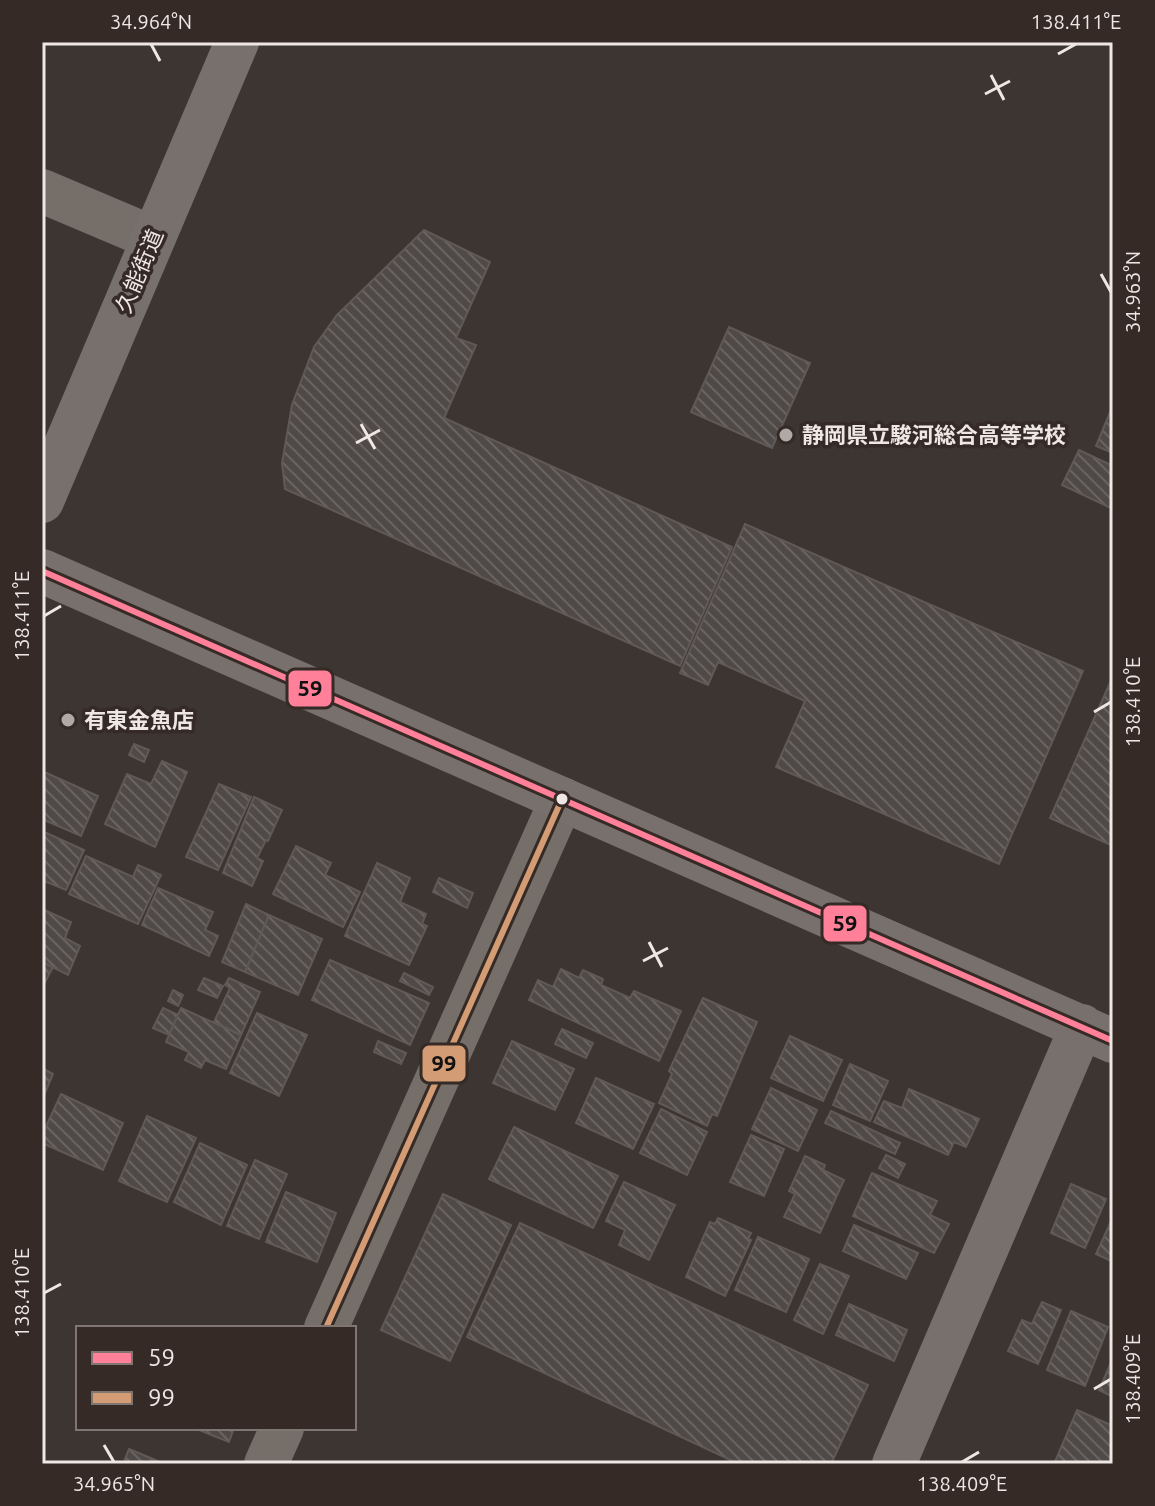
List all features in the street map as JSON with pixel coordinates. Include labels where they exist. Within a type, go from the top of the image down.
[{"type":"main road","name":"久能街道","points":[[42,501],[237,42]]},
{"type":"main road","points":[[42,571],[1098,1033],[894,1464]]},
{"type":"street","points":[[42,191],[153,238]]},
{"type":"street","points":[[327,1326],[562,799]]},
{"type":"street","points":[[266,1464],[281,1430]]},
{"type":"building","points":[[424,230],[490,262],[456,338],[476,345],[444,418],[732,547],[680,666],[285,489],[282,463],[292,405],[314,347],[337,315]]},
{"type":"building","points":[[729,327],[810,363],[772,448],[691,412]]},
{"type":"building","points":[[1113,405],[1113,453],[1096,446]]},
{"type":"building","points":[[1079,450],[1113,466],[1113,509],[1062,485]]},
{"type":"building","points":[[745,524],[1083,671],[999,864],[776,767],[805,701],[718,662],[708,685],[680,673]]},
{"type":"building","points":[[1113,676],[1113,846],[1050,818]]},
{"type":"building","points":[[134,744],[149,750],[144,762],[129,755]]},
{"type":"building","points":[[162,761],[187,772],[155,847],[105,824],[127,774],[151,784]]},
{"type":"building","points":[[42,771],[98,796],[81,836],[42,819]]},
{"type":"building","points":[[219,784],[251,797],[218,870],[186,857]]},
{"type":"building","points":[[254,797],[282,810],[257,858],[263,861],[252,886],[223,873]]},
{"type":"building","points":[[42,831],[84,850],[66,890],[42,880]]},
{"type":"building","points":[[296,846],[331,863],[325,875],[360,892],[343,927],[273,894]]},
{"type":"building","points":[[86,856],[133,877],[138,865],[161,875],[138,924],[69,894]]},
{"type":"building","points":[[377,863],[410,878],[400,902],[426,914],[422,924],[427,926],[409,965],[345,936]]},
{"type":"building","points":[[439,878],[473,893],[467,908],[433,892]]},
{"type":"building","points":[[158,888],[213,912],[205,930],[218,936],[209,956],[142,925]]},
{"type":"building","points":[[246,904],[269,915],[245,972],[222,962]]},
{"type":"building","points":[[42,909],[71,922],[65,938],[80,946],[68,975],[42,962]]},
{"type":"building","points":[[269,915],[322,939],[298,995],[245,972]]},
{"type":"building","points":[[330,960],[429,1003],[410,1045],[312,1000]]},
{"type":"building","points":[[42,962],[53,967],[42,988]]},
{"type":"building","points":[[561,969],[579,978],[583,970],[603,979],[601,985],[630,998],[634,991],[681,1011],[659,1061],[529,1000],[538,980],[553,987]]},
{"type":"building","points":[[404,973],[433,987],[429,995],[400,981]]},
{"type":"building","points":[[204,978],[223,986],[217,998],[198,990]]},
{"type":"building","points":[[229,978],[260,992],[241,1035],[214,1022],[230,988],[225,985]]},
{"type":"building","points":[[173,990],[183,995],[178,1006],[168,1001]]},
{"type":"building","points":[[703,998],[757,1022],[717,1116],[712,1114],[707,1126],[659,1103],[672,1074],[669,1071]]},
{"type":"building","points":[[163,1008],[178,1015],[169,1035],[153,1028]]},
{"type":"building","points":[[181,1008],[241,1035],[226,1069],[205,1060],[201,1068],[185,1060],[189,1052],[166,1042]]},
{"type":"building","points":[[257,1013],[307,1035],[279,1096],[230,1073]]},
{"type":"building","points":[[562,1029],[593,1043],[586,1058],[555,1044]]},
{"type":"building","points":[[790,1036],[842,1060],[823,1101],[771,1078]]},
{"type":"building","points":[[378,1041],[406,1053],[401,1064],[374,1052]]},
{"type":"building","points":[[512,1041],[574,1069],[555,1110],[493,1083]]},
{"type":"building","points":[[850,1064],[888,1081],[870,1121],[833,1105]]},
{"type":"building","points":[[42,1068],[53,1074],[42,1100]]},
{"type":"building","points":[[596,1078],[654,1104],[633,1149],[576,1123]]},
{"type":"building","points":[[771,1088],[817,1110],[798,1151],[752,1129]]},
{"type":"building","points":[[909,1089],[979,1119],[966,1147],[954,1142],[948,1155],[874,1122],[884,1101],[902,1108]]},
{"type":"building","points":[[61,1094],[123,1123],[103,1170],[42,1143],[42,1135]]},
{"type":"building","points":[[661,1109],[707,1132],[687,1175],[640,1153]]},
{"type":"building","points":[[831,1111],[900,1143],[895,1154],[825,1123]]},
{"type":"building","points":[[147,1116],[196,1138],[167,1202],[119,1181]]},
{"type":"building","points":[[514,1127],[618,1176],[593,1228],[489,1179]]},
{"type":"building","points":[[751,1135],[784,1149],[764,1196],[730,1182]]},
{"type":"building","points":[[200,1143],[247,1165],[221,1225],[174,1202]]},
{"type":"building","points":[[886,1155],[905,1164],[898,1178],[879,1168]]},
{"type":"building","points":[[805,1156],[825,1165],[823,1170],[844,1180],[820,1233],[784,1217],[795,1194],[789,1191]]},
{"type":"building","points":[[255,1160],[287,1174],[259,1239],[227,1226]]},
{"type":"building","points":[[872,1173],[937,1201],[930,1215],[949,1224],[934,1253],[853,1216]]},
{"type":"building","points":[[624,1182],[675,1205],[649,1260],[619,1245],[625,1230],[606,1221]]},
{"type":"building","points":[[1071,1184],[1106,1199],[1085,1248],[1051,1233]]},
{"type":"building","points":[[286,1192],[336,1213],[317,1262],[266,1242]]},
{"type":"building","points":[[443,1194],[511,1225],[450,1361],[381,1330]]},
{"type":"building","points":[[1113,1217],[1113,1262],[1096,1254]]},
{"type":"building","points":[[718,1218],[751,1233],[748,1239],[751,1240],[725,1296],[686,1277],[710,1222],[715,1224]]},
{"type":"building","points":[[520,1223],[868,1385],[831,1464],[739,1464],[467,1337]]},
{"type":"building","points":[[854,1225],[918,1253],[906,1279],[843,1251]]},
{"type":"building","points":[[758,1237],[809,1259],[786,1312],[735,1290]]},
{"type":"building","points":[[820,1264],[849,1276],[823,1334],[794,1320]]},
{"type":"building","points":[[1042,1302],[1061,1310],[1038,1364],[1008,1351],[1022,1320],[1032,1324]]},
{"type":"building","points":[[849,1304],[907,1330],[894,1361],[836,1335]]},
{"type":"building","points":[[1071,1311],[1108,1327],[1085,1386],[1047,1370]]},
{"type":"building","points":[[1113,1358],[1113,1397],[1099,1390]]},
{"type":"building","points":[[1077,1410],[1113,1426],[1113,1464],[1054,1464]]},
{"type":"building","points":[[199,1430],[233,1430],[229,1442]]},
{"type":"building","points":[[129,1449],[165,1464],[123,1464]]},
{"type":"transit line","name":"59","points":[[42,571],[1113,1041]]},
{"type":"transit line","name":"99","points":[[327,1326],[562,799]]},
{"type":"place","name":"静岡県立駿河総合高等学校","points":[[786,435]]},
{"type":"place","name":"有東金魚店","points":[[68,720]]}]
